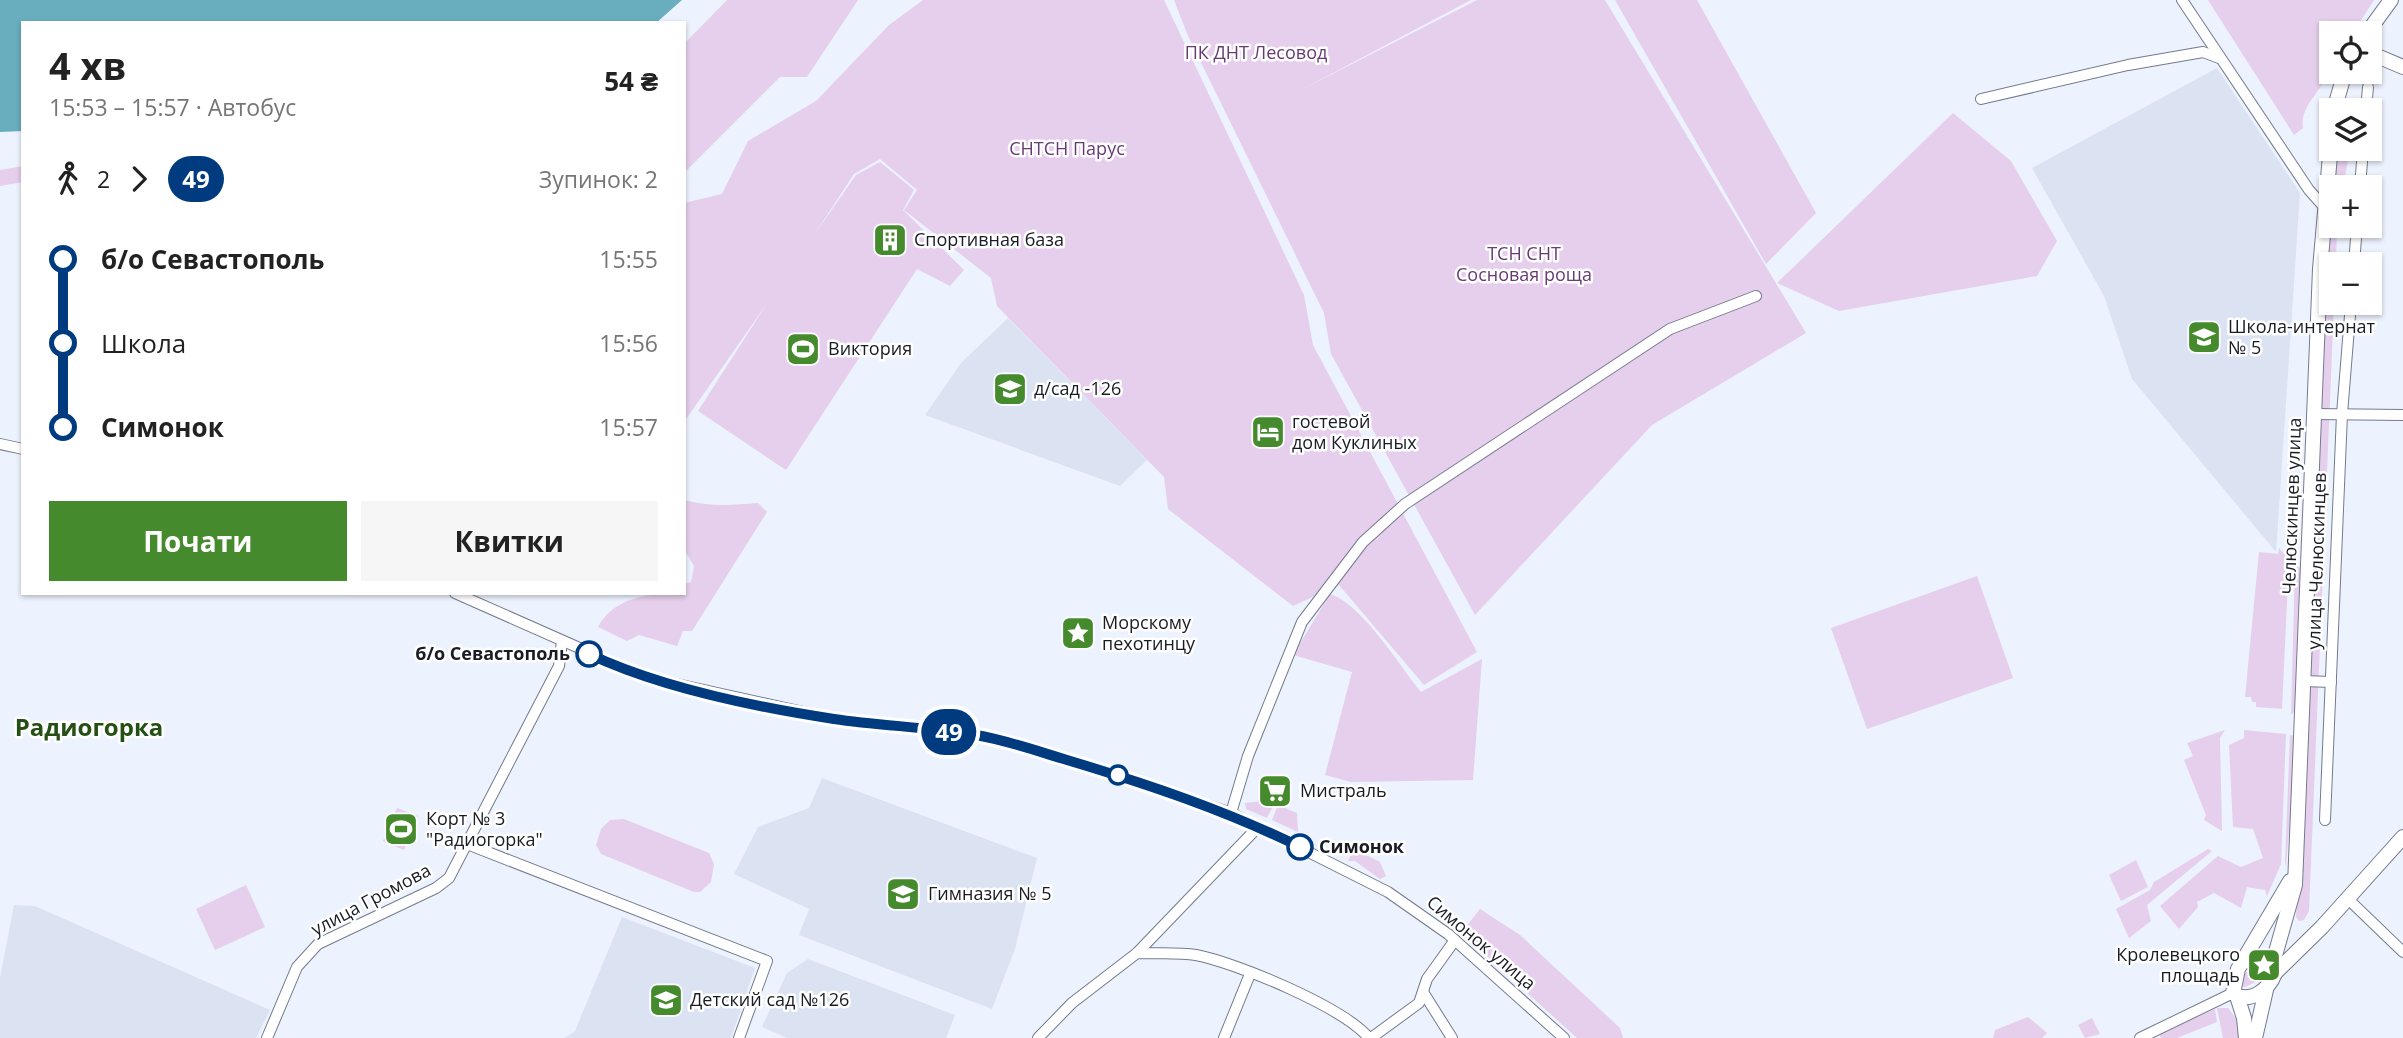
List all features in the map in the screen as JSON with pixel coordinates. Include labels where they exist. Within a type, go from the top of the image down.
[{"type":"main road","points":[[2376,21],[2391,0]]},
{"type":"main road","points":[[2382,58],[2403,67]]},
{"type":"main road","name":"Челюскинцев улица","points":[[2295,870],[2323,238]]},
{"type":"main road","points":[[2273,970],[2348,899],[2403,837]]},
{"type":"main road","points":[[2246,1038],[2244,1018],[2235,994],[2234,975],[2287,889],[2295,870]]},
{"type":"main road","points":[[2255,1038],[2294,893],[2295,870]]},
{"type":"main road","points":[[2242,962],[2257,960],[2273,970]]},
{"type":"main road","points":[[2235,994],[2255,995],[2266,990]]},
{"type":"street","points":[[2182,0],[2219,58],[2319,200]]},
{"type":"street","points":[[1981,99],[2128,65],[2203,52],[2219,58]]},
{"type":"street","points":[[2367,98],[2368,87]]},
{"type":"street","points":[[1230,813],[1248,756],[1302,622],[1363,542],[1405,504],[1670,330],[1756,296]]},
{"type":"street","name":"улица Челюскинцев","points":[[2325,820],[2342,414],[2350,315]]},
{"type":"street","points":[[2314,414],[2403,415]]},
{"type":"street","points":[[0,444],[21,449]]},
{"type":"street","name":"Симонок улица","points":[[459,595],[645,677],[835,719],[977,735],[1106,771],[1230,813],[1388,891],[1455,940],[1564,1038]]},
{"type":"street","name":"улица Громова","points":[[267,1038],[297,967],[318,944],[436,888],[449,878],[559,666],[562,641]]},
{"type":"street","points":[[2304,681],[2331,682]]},
{"type":"street","points":[[1038,1038],[1072,1003],[1137,953],[1258,827]]},
{"type":"street","points":[[467,844],[767,961],[739,1038]]},
{"type":"street","points":[[2348,899],[2403,952]]},
{"type":"street","points":[[1137,953],[1196,955],[1250,974],[1310,997],[1370,1038],[1419,1003],[1427,979],[1455,940]]},
{"type":"street","points":[[1224,1038],[1250,974]]},
{"type":"street","points":[[1423,992],[1452,1038]]},
{"type":"street","points":[[2140,1038],[2235,994]]},
{"type":"shaded area","name":"Школа-интернат № 5","points":[[2217,68],[2300,193],[2276,552],[2132,379],[2104,296],[2032,168]]},
{"type":"shaded area","name":"д/сад -126","points":[[1008,318],[1147,460],[1120,486],[925,415],[961,363]]},
{"type":"shaded area","name":"Гимназия № 5","points":[[822,778],[1037,858],[1015,949],[992,1009],[799,935],[809,909],[734,874],[758,827],[809,808]]},
{"type":"shaded area","points":[[14,905],[35,906],[270,1010],[256,1038],[0,1038],[0,978]]},
{"type":"shaded area","name":"Детский сад №126","points":[[622,917],[755,968],[731,1038],[565,1038],[575,1031]]},
{"type":"shaded area","points":[[808,959],[955,1015],[946,1038],[787,1038],[762,1027],[787,973]]},
{"type":"green space","points":[[727,0],[858,0],[807,77],[780,77],[686,171],[686,42]]},
{"type":"green space","name":"СНТСН Парус","points":[[923,0],[1164,0],[1304,295],[1313,345],[1477,652],[1424,685],[1339,585],[1293,606],[1168,509],[1164,477],[997,306],[991,278],[904,210],[917,190],[880,159],[854,174],[814,235],[856,175],[880,162],[914,190],[903,210],[964,270],[950,286],[917,269],[786,470],[698,411],[768,302],[686,419],[686,203],[722,194],[748,141],[816,101],[889,25]]},
{"type":"green space","name":"ТСН СНТ Сосновая роща","points":[[1174,0],[1471,0],[1299,91],[1477,0],[1605,0],[1806,333],[1652,425],[1475,615],[1331,354],[1324,313],[1188,36]]},
{"type":"green space","points":[[1615,0],[1697,0],[1816,213],[1766,264]]},
{"type":"green space","points":[[2208,0],[2374,0],[2361,21],[2319,21],[2319,84],[2323,84],[2305,112],[2303,128],[2294,135]]},
{"type":"green space","points":[[1953,113],[2011,161],[2057,241],[2037,276],[1839,311],[1777,283]]},
{"type":"green space","points":[[2334,161],[2348,161],[2345,175],[2332,175]]},
{"type":"green space","points":[[21,166],[21,182],[0,186],[0,170]]},
{"type":"green space","points":[[2326,238],[2337,238],[2336,252],[2325,252]]},
{"type":"green space","points":[[2322,315],[2334,315],[2309,911],[2304,920],[2299,921],[2296,917]]},
{"type":"green space","points":[[686,500],[712,505],[758,503],[767,512],[692,631],[683,631],[677,646],[639,635],[627,641],[598,627],[614,609],[635,598],[686,595],[686,583],[691,582],[694,566],[686,552]]},
{"type":"green space","points":[[2279,548],[2289,559],[2282,709],[2256,707],[2256,702],[2252,702],[2251,697],[2245,697],[2259,552],[2278,554]]},
{"type":"green space","points":[[2295,564],[2303,571],[2296,710],[2291,715]]},
{"type":"green space","points":[[1977,576],[2013,678],[1867,729],[1831,628]]},
{"type":"green space","points":[[1330,594],[1342,600],[1367,622],[1421,692],[1482,659],[1473,780],[1351,782],[1325,775],[1352,672],[1293,655]]},
{"type":"green space","points":[[2225,730],[2220,738],[2222,831],[2204,820],[2206,815],[2184,760],[2193,756],[2187,743]]},
{"type":"green space","points":[[2244,730],[2286,734],[2281,864],[2267,896],[2265,890],[2247,887],[2241,908],[2214,893],[2197,902],[2198,907],[2179,929],[2160,906],[2218,856],[2241,867],[2263,858],[2253,829],[2233,827],[2229,745],[2244,738]]},
{"type":"green space","points":[[2290,735],[2297,736],[2286,867],[2285,862]]},
{"type":"green space","points":[[1270,800],[1275,802],[1267,818],[1246,809],[1245,803]]},
{"type":"green space","points":[[1278,805],[1297,813],[1298,832],[1272,820]]},
{"type":"green space","name":"Корт № 3 \"Радиогорка\"","points":[[397,808],[418,816],[404,850],[383,841]]},
{"type":"green space","points":[[624,819],[709,853],[714,864],[711,882],[700,892],[694,892],[601,854],[596,845],[601,829],[610,820]]},
{"type":"green space","points":[[2208,849],[2212,851],[2147,905],[2151,921],[2129,938],[2116,909],[2150,890],[2154,882]]},
{"type":"green space","points":[[1352,853],[1362,853],[1380,862],[1386,876],[1380,879],[1355,861],[1348,861]]},
{"type":"green space","points":[[2136,860],[2148,887],[2121,901],[2109,875]]},
{"type":"green space","points":[[246,885],[265,927],[215,950],[196,909]]},
{"type":"green space","points":[[1480,909],[1520,935],[1620,1028],[1623,1038],[1577,1038],[1461,933]]},
{"type":"green space","points":[[2254,968],[2262,971],[2262,979],[2245,987],[2240,986],[2240,976]]},
{"type":"green space","points":[[2217,1008],[2228,1008],[2238,1021],[2239,1038],[2223,1038]]},
{"type":"green space","points":[[2215,1009],[2217,1022],[2177,1038],[2161,1038],[2159,1033]]},
{"type":"green space","points":[[2028,1017],[2047,1033],[2042,1038],[1993,1038],[1995,1030]]},
{"type":"green space","points":[[2092,1018],[2100,1034],[2085,1038],[2078,1025]]},
{"type":"water","points":[[0,0],[682,0],[658,21],[21,21],[21,131],[0,132]]},
{"type":"bus line","name":"49","points":[[589,654],[645,677],[727,697],[835,719],[977,735],[1018,746],[1106,771],[1230,813],[1300,847]]},
{"type":"place","name":"Спортивная база","points":[[890,240]]},
{"type":"place","name":"Школа-интернат № 5","points":[[2204,337]]},
{"type":"place","name":"Виктория","points":[[803,349]]},
{"type":"place","name":"д/сад -126","points":[[1010,389]]},
{"type":"place","name":"гостевой дом Куклиных","points":[[1268,432]]},
{"type":"place","name":"Морскому пехотинцу","points":[[1078,633]]},
{"type":"place","name":"б/о Севастополь","points":[[589,654]]},
{"type":"place","name":"Мистраль","points":[[1275,791]]},
{"type":"place","name":"Корт № 3 \"Радиогорка\"","points":[[401,829]]},
{"type":"place","name":"Симонок","points":[[1300,847]]},
{"type":"place","name":"Гимназия № 5","points":[[903,894]]},
{"type":"place","name":"Кролевецкого площадь","points":[[2264,965]]},
{"type":"place","name":"Детский сад №126","points":[[666,1000]]},
{"type":"district","name":"Радиогорка","points":[[89,728]]},
{"type":"park label","name":"ПК ДНТ Лесовод","points":[[1256,53]]}]
